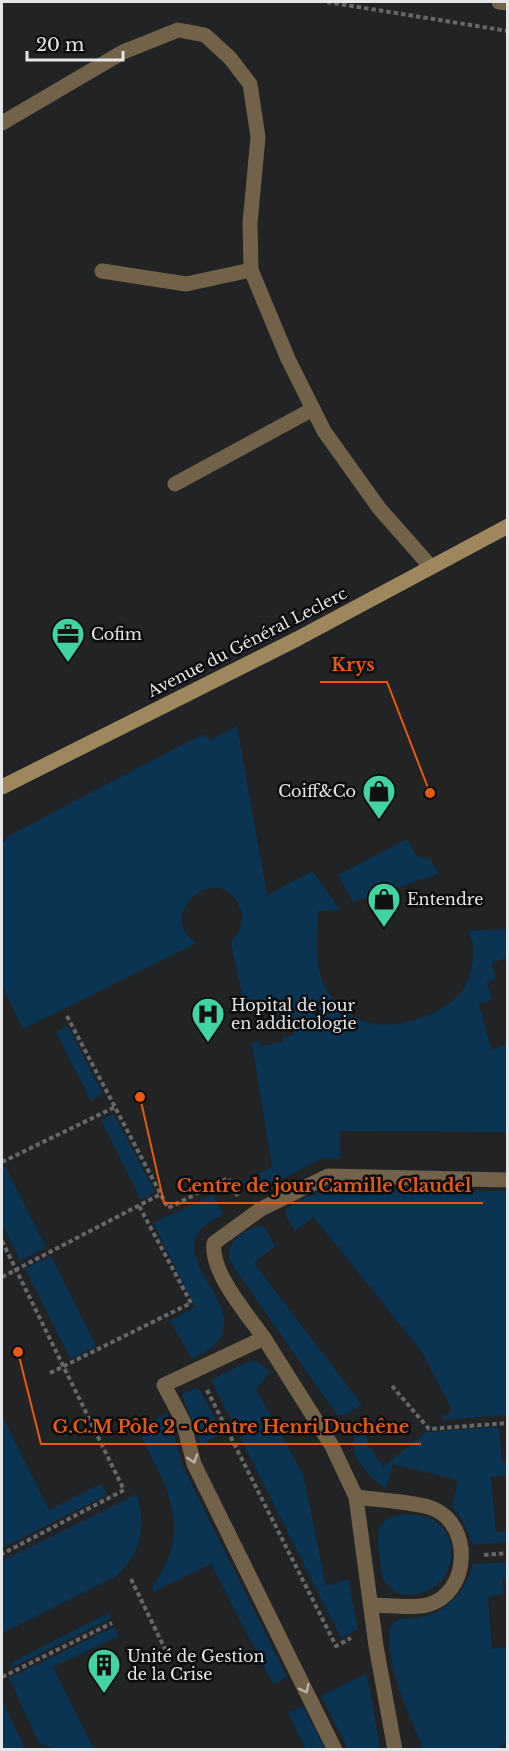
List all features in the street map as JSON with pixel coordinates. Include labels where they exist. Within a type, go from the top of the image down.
[{"type":"main road","name":"Avenue du Général Leclerc","points":[[2,787],[297,639],[507,526]]},
{"type":"lane","points":[[499,2],[507,3]]},
{"type":"lane","points":[[2,123],[123,52],[178,30],[205,35],[230,58],[250,84],[258,137],[250,224],[251,270],[288,359],[324,431],[379,508],[431,567]]},
{"type":"lane","points":[[102,271],[186,284],[251,270]]},
{"type":"lane","points":[[175,484],[313,409]]},
{"type":"lane","points":[[395,1749],[356,1497],[332,1446],[264,1338],[227,1285],[212,1255],[214,1243],[250,1218],[328,1176],[507,1180]]},
{"type":"lane","points":[[264,1338],[165,1385],[183,1421],[194,1464],[335,1749]]},
{"type":"lane","points":[[356,1497],[434,1509],[447,1518],[457,1533],[462,1549],[461,1566],[455,1583],[443,1596],[427,1605],[371,1605]]},
{"type":"path","points":[[327,2],[507,31]]},
{"type":"path","points":[[67,1016],[168,1208],[228,1178],[250,1218]]},
{"type":"path","points":[[2,1162],[115,1107]]},
{"type":"path","points":[[2,1277],[161,1194]]},
{"type":"path","points":[[50,1373],[191,1303],[139,1206]]},
{"type":"path","points":[[2,1241],[124,1490],[2,1554]]},
{"type":"path","points":[[198,1370],[336,1646]]},
{"type":"path","points":[[392,1386],[429,1429],[507,1423]]},
{"type":"path","points":[[131,1579],[165,1649]]},
{"type":"path","points":[[2,1677],[112,1623]]},
{"type":"shaded area","points":[[237,726],[267,895],[313,871],[340,910],[318,911],[317,948],[324,985],[330,995],[349,1014],[372,1024],[385,1025],[412,1021],[439,1010],[459,995],[469,977],[473,944],[468,931],[507,929],[507,958],[491,963],[496,979],[487,982],[492,999],[479,1004],[492,1050],[507,1044],[507,1132],[340,1131],[340,1159],[323,1158],[250,1195],[242,1182],[272,1167],[252,1043],[259,1041],[261,1046],[283,1042],[282,1038],[294,1035],[291,1017],[277,1018],[275,1004],[245,1008],[231,942],[241,926],[240,908],[230,894],[218,888],[205,889],[194,896],[185,907],[182,919],[185,932],[197,943],[23,1029],[2,985],[2,844],[10,835],[203,734],[210,740]]},
{"type":"shaded area","points":[[407,839],[417,857],[430,858],[438,874],[353,902],[338,875]]},
{"type":"shaded area","points":[[68,1026],[103,1094],[91,1101],[56,1032]]},
{"type":"shaded area","points":[[114,1114],[155,1192],[141,1200],[101,1120]]},
{"type":"shaded area","points":[[5,1166],[46,1247],[20,1261],[2,1223],[2,1168]]},
{"type":"shaded area","points":[[339,1188],[507,1191],[507,1415],[440,1420],[452,1410],[422,1352],[314,1217],[295,1231],[286,1216],[286,1209],[311,1195]]},
{"type":"shaded area","points":[[213,1195],[224,1214],[200,1230],[194,1246],[197,1260],[220,1305],[224,1319],[222,1333],[212,1347],[192,1359],[170,1321],[195,1307],[153,1223]]},
{"type":"shaded area","points":[[259,1226],[265,1228],[275,1246],[254,1263],[362,1405],[345,1415],[337,1415],[229,1260],[231,1247],[237,1237]]},
{"type":"shaded area","points":[[51,1256],[96,1346],[71,1359],[25,1269]]},
{"type":"shaded area","points":[[256,1361],[270,1372],[256,1389],[303,1474],[326,1586],[348,1579],[358,1629],[341,1638],[211,1380],[247,1362]]},
{"type":"shaded area","points":[[198,1387],[223,1433],[201,1445],[182,1394]]},
{"type":"shaded area","points":[[168,1413],[182,1465],[287,1677],[273,1684],[211,1564],[153,1592],[152,1588],[168,1559],[173,1542],[174,1524],[172,1508],[161,1475],[137,1428]]},
{"type":"shaded area","points":[[2,1415],[49,1510],[101,1484],[107,1495],[2,1548]]},
{"type":"shaded area","points":[[499,1427],[502,1463],[507,1462],[507,1475],[491,1477],[496,1532],[507,1532],[507,1542],[473,1545],[463,1521],[452,1506],[458,1480],[393,1464],[386,1489],[361,1465],[354,1450],[356,1433],[366,1432],[368,1445],[383,1467],[426,1432]]},
{"type":"shaded area","points":[[137,1494],[141,1529],[136,1549],[124,1568],[115,1577],[2,1633],[2,1561]]},
{"type":"shaded area","points":[[406,1514],[437,1522],[445,1531],[451,1546],[448,1570],[439,1583],[424,1592],[408,1595],[392,1590],[386,1584],[380,1566],[378,1538],[383,1522]]},
{"type":"shaded area","points":[[507,1562],[507,1579],[502,1579],[504,1594],[488,1597],[492,1649],[507,1647],[507,1741],[499,1749],[423,1749],[394,1671],[389,1639],[391,1625],[400,1619],[427,1616],[446,1606],[460,1592],[473,1564]]},
{"type":"shaded area","points":[[108,1613],[111,1618],[9,1669],[13,1662]]},
{"type":"shaded area","points":[[114,1627],[119,1636],[53,1667],[94,1749],[56,1749],[39,1743],[9,1678]]},
{"type":"shaded area","points":[[367,1673],[380,1749],[348,1749],[321,1696]]},
{"type":"shaded area","points":[[2,1699],[25,1749],[2,1749]]},
{"type":"shaded area","points":[[303,1706],[325,1749],[306,1749],[288,1713]]},
{"type":"place","name":"Cofim","points":[[68,663]]},
{"type":"place","name":"Krys","points":[[430,793]]},
{"type":"place","name":"Coiff&Co","points":[[379,820]]},
{"type":"place","name":"Entendre","points":[[384,928]]},
{"type":"place","name":"Hopital de jour en addictologie","points":[[208,1043]]},
{"type":"place","name":"Centre de jour Camille Claudel","points":[[140,1097]]},
{"type":"place","name":"G.C.M Pôle 2 - Centre Henri Duchêne","points":[[18,1352]]},
{"type":"place","name":"Unité de Gestion de la Crise","points":[[104,1694]]}]
